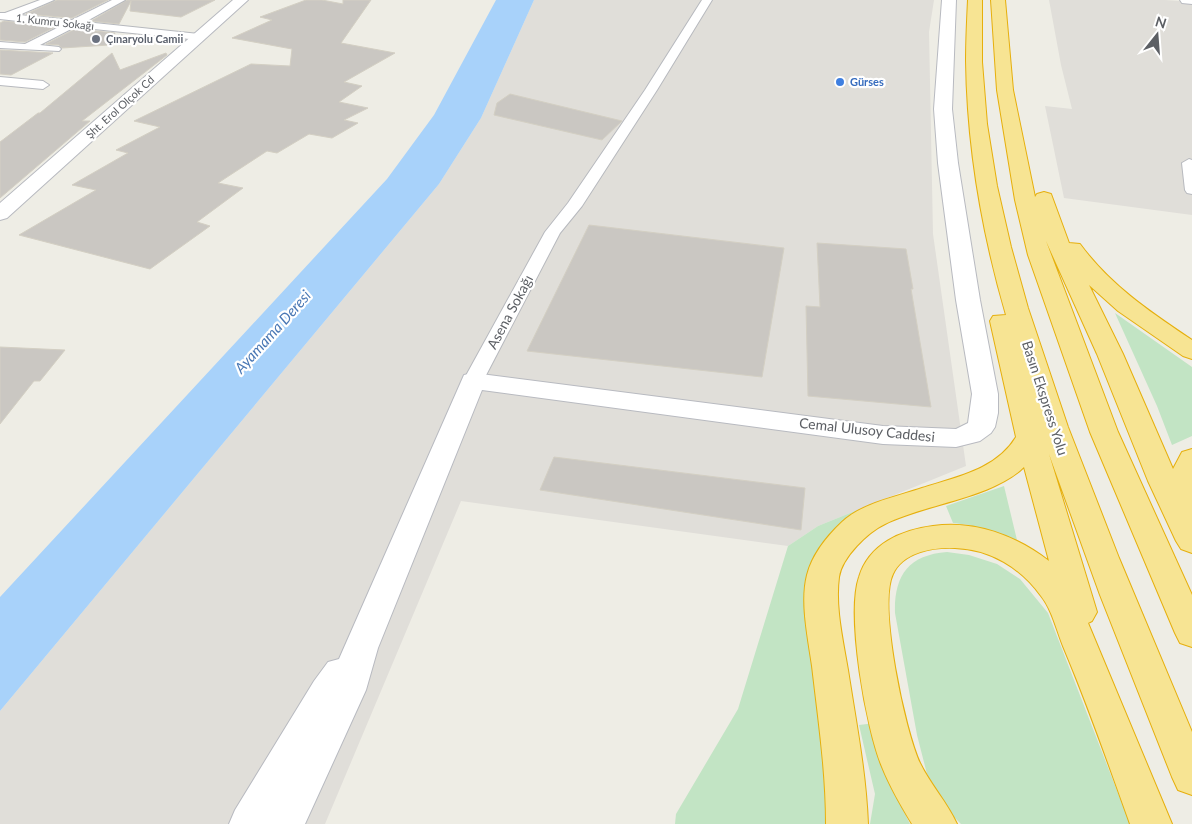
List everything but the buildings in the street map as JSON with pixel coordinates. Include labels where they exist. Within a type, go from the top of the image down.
[{"type":"highway","name":"Basın Ekspress Yolu","points":[[974,0],[977,112],[996,233],[1037,377],[1067,465],[1099,550],[1192,776]]},
{"type":"highway","points":[[998,0],[1005,90],[1013,140],[1039,255],[1078,364],[1149,538],[1192,632]]},
{"type":"highway","points":[[1013,140],[1030,162],[1044,199],[1054,234],[1110,354],[1163,481],[1192,540]]},
{"type":"highway","points":[[1044,199],[1065,239],[1090,273],[1126,305],[1192,351]]},
{"type":"highway","points":[[996,233],[991,261],[994,283],[1030,437],[1099,686]]},
{"type":"highway","points":[[847,824],[846,781],[822,613],[823,576],[829,559],[854,529],[874,516],[994,475],[1009,466],[1022,452],[1030,437]]},
{"type":"highway","points":[[1192,459],[1183,481],[1185,495],[1192,511]]},
{"type":"highway","points":[[936,824],[900,765],[890,730],[872,625],[871,593],[875,577],[882,563],[897,549],[918,539],[943,534],[974,538],[1004,547],[1035,567],[1053,587],[1099,686],[1151,824]]},
{"type":"main road","name":"Şht. Erol Olçok Cd","points":[[0,214],[240,0]]},
{"type":"main road","name":"Cemal Ulusoy Caddesi","points":[[473,381],[883,435],[956,438],[970,435],[981,427],[985,394],[968,300],[948,163],[944,109],[944,65],[949,0]]},
{"type":"main road","points":[[1187,0],[1192,0]]},
{"type":"main road","name":"Asena Sokağı","points":[[360,648],[473,381]]},
{"type":"main road","points":[[250,824],[327,692],[360,648]]},
{"type":"main road","points":[[284,824],[348,690],[360,648]]},
{"type":"street","points":[[2,16],[49,0]]},
{"type":"street","points":[[27,47],[120,0]]},
{"type":"street","name":"Asena Sokağı","points":[[473,381],[553,232],[574,206],[651,90],[707,0]]},
{"type":"street","name":"1. Kumru Sokağı","points":[[2,16],[199,37]]},
{"type":"street","points":[[0,45],[55,49]]},
{"type":"street","points":[[0,81],[42,85]]},
{"type":"street","points":[[1189,163],[1192,190]]},
{"type":"shaded area","points":[[534,0],[934,0],[929,32],[933,234],[966,466],[818,526],[788,546],[461,501],[325,824],[0,824],[0,711],[439,184],[481,118]]},
{"type":"shaded area","points":[[1049,0],[1165,0],[1192,2],[1192,215],[1064,198],[1045,106],[1072,109],[1061,65]]},
{"type":"green space","points":[[1115,313],[1192,367],[1192,436],[1172,445],[1157,406]]},
{"type":"green space","points":[[1004,486],[1017,540],[969,525],[953,523],[946,506]]},
{"type":"green space","points":[[860,509],[832,531],[815,579],[827,824],[675,824],[676,814],[738,709],[788,546],[818,526]]},
{"type":"green space","points":[[947,552],[969,555],[997,564],[1020,579],[1048,613],[1130,824],[961,824],[950,813],[927,774],[917,735],[895,613],[897,588],[906,570],[922,558]]},
{"type":"green space","points":[[875,723],[887,777],[910,824],[870,824],[875,794],[859,725]]},
{"type":"water","name":"Ayamama Deresi","points":[[496,0],[534,0],[481,118],[439,184],[0,711],[0,597],[387,179],[434,115]]},
{"type":"place","name":"Çınaryolu Camii","points":[[96,39]]},
{"type":"place","name":"Gürses","points":[[840,82]]}]
